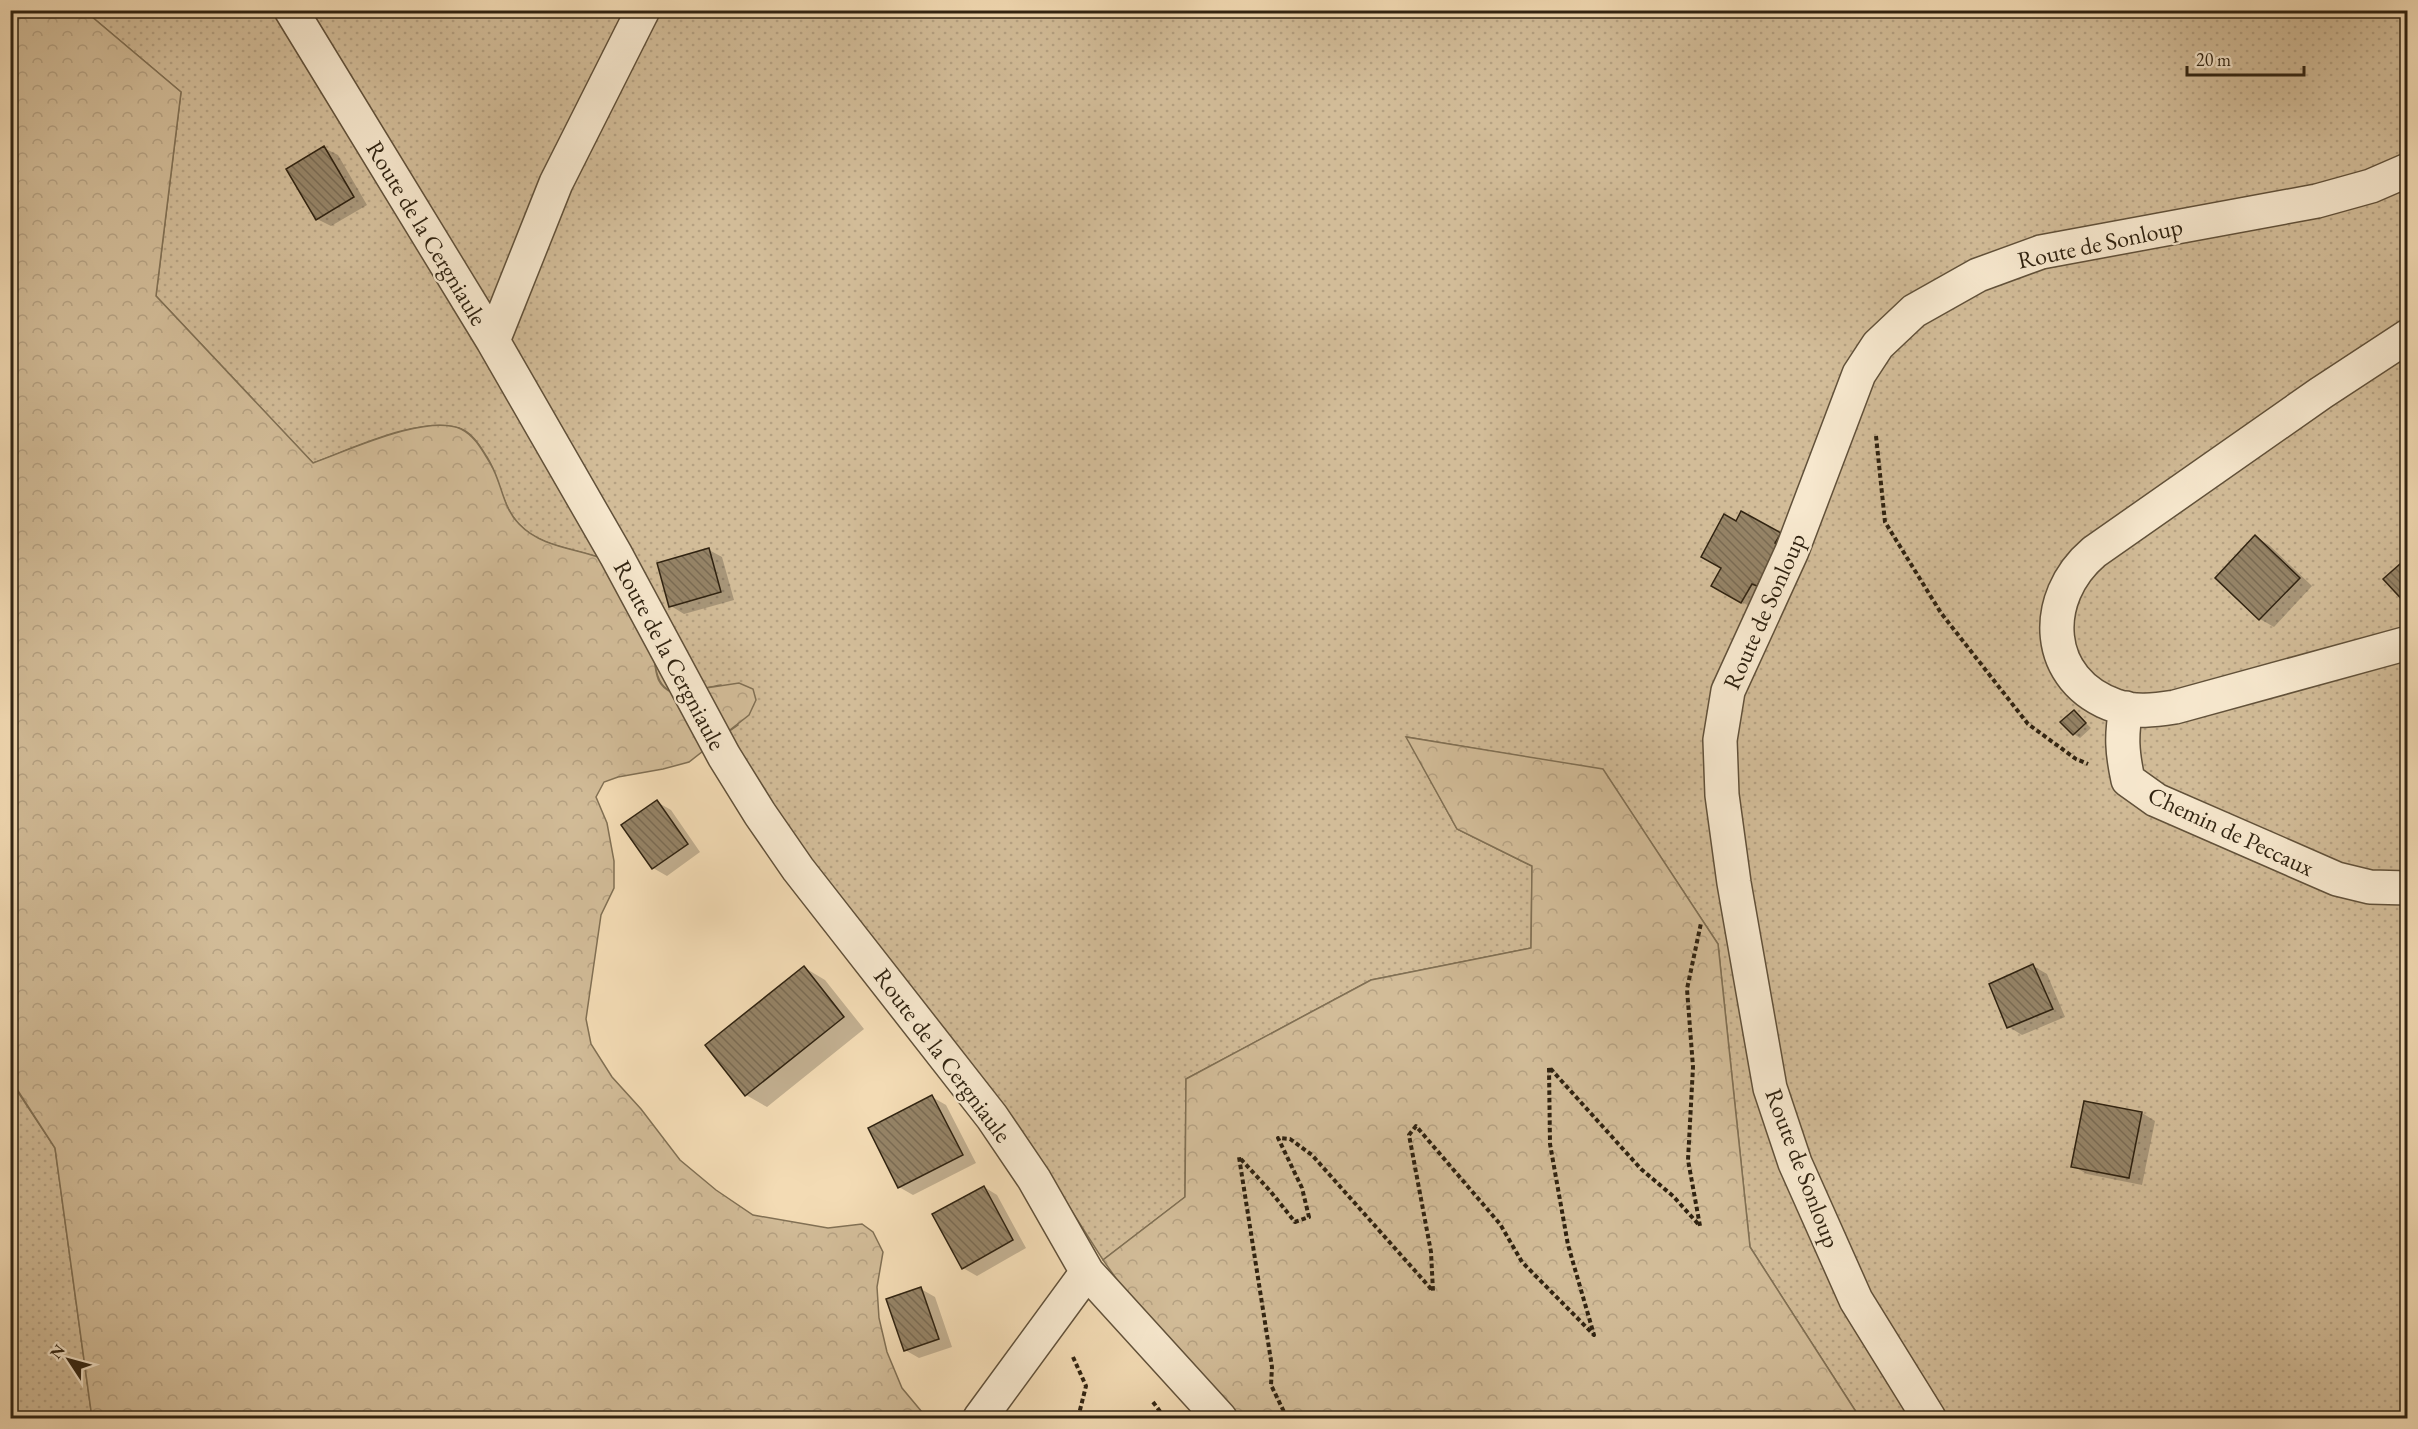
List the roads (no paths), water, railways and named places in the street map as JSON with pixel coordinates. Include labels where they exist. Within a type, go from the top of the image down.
[{"type":"street","name":"Route de la Cergniaule","points":[[291,10],[493,341],[616,555],[744,790],[798,869],[993,1117],[1038,1186],[1087,1272]]},
{"type":"street","points":[[493,341],[556,183],[643,10]]},
{"type":"street","name":"Route de Sonloup","points":[[1929,1419],[1856,1300],[1803,1181],[1770,1088],[1734,883],[1722,795],[1720,740],[1728,691],[1738,664],[1788,561],[1859,374],[1878,345],[1914,311],[1978,275],[2041,252],[2317,201],[2371,186],[2408,170]]},
{"type":"street","points":[[2408,336],[2122,530],[2083,560],[2063,589],[2056,620],[2062,656],[2068,669],[2089,692],[2115,706],[2152,711],[2175,707],[2408,643]]},
{"type":"street","name":"Chemin de Peccaux","points":[[2126,708],[2121,749],[2128,780],[2156,800],[2337,879],[2370,886],[2408,888]]},
{"type":"street","points":[[980,1419],[1087,1272],[1220,1419]]}]
